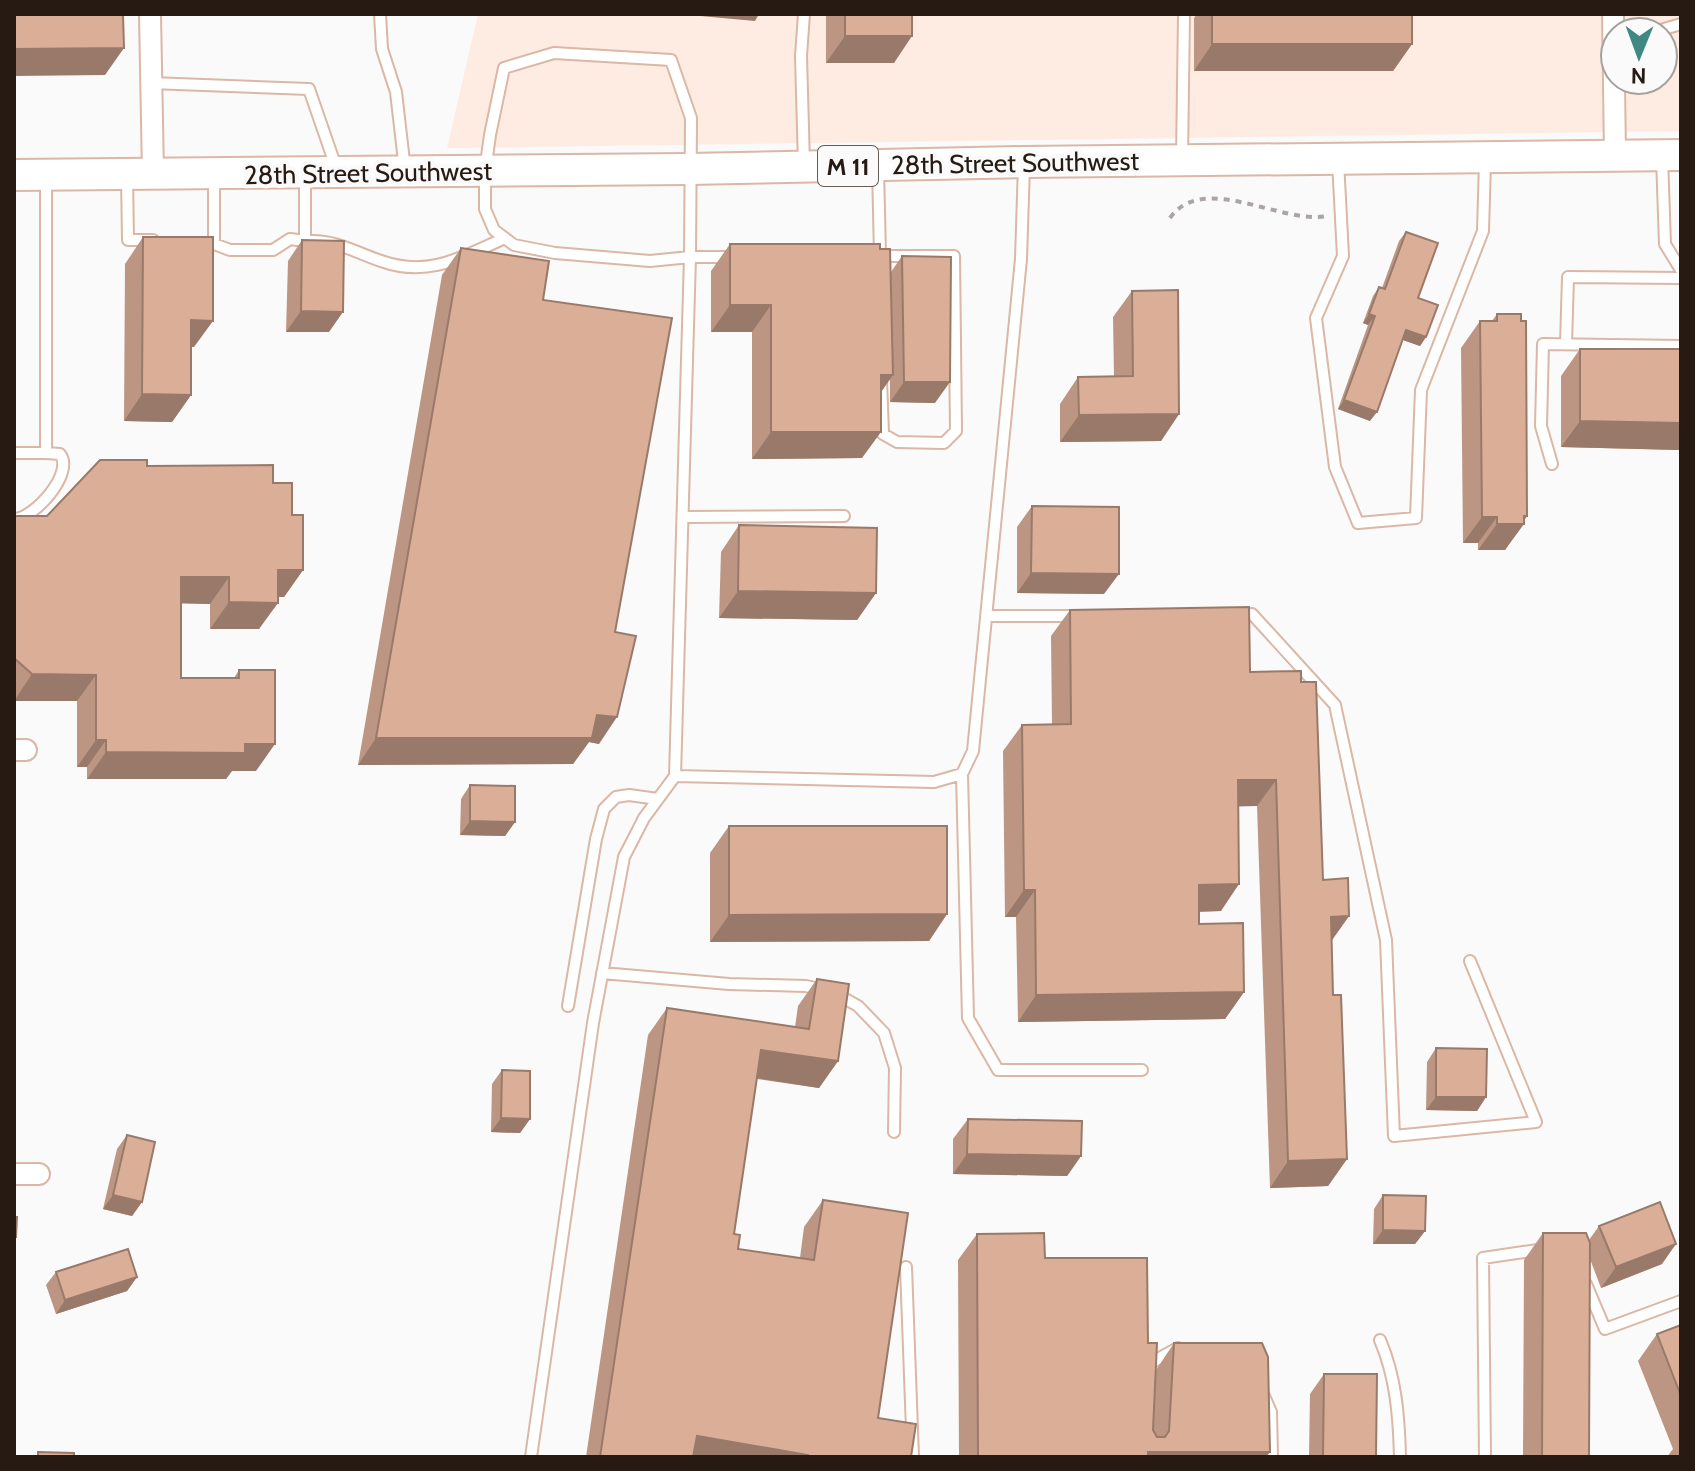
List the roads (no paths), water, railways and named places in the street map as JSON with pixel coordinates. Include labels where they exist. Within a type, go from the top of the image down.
[{"type":"main road","name":"28th Street Southwest","points":[[14,175],[214,175],[1671,155]]},
{"type":"street","points":[[140,175],[151,83],[150,14]]},
{"type":"street","points":[[1614,96],[1615,155]]},
{"type":"street","points":[[14,1174],[39,1174]]},
{"type":"lane","points":[[380,14],[382,49],[396,92],[406,172]]},
{"type":"lane","points":[[804,14],[801,56],[804,167]]},
{"type":"lane","points":[[1182,161],[1184,14]]},
{"type":"lane","points":[[531,1457],[602,973],[624,857],[644,818],[675,776],[690,257],[691,118],[671,60],[554,53],[504,68],[485,171],[485,209],[494,230],[514,245],[555,253],[650,261],[690,257],[737,257]]},
{"type":"lane","points":[[151,83],[309,89],[338,173]]},
{"type":"lane","points":[[1671,155],[1665,244],[1681,270]]},
{"type":"lane","points":[[1338,159],[1343,256],[1316,318],[1335,467],[1358,523],[1416,518],[1421,390],[1483,231],[1485,157]]},
{"type":"lane","points":[[1024,162],[1021,259],[973,751],[962,774],[968,1018],[998,1070],[1142,1070]]},
{"type":"lane","points":[[878,166],[880,272]]},
{"type":"lane","points":[[305,173],[305,241]]},
{"type":"lane","points":[[46,175],[46,453]]},
{"type":"lane","points":[[140,175],[128,240],[168,240]]},
{"type":"lane","points":[[214,175],[209,243],[230,250],[273,250],[290,239],[327,241],[408,268],[435,267],[505,238]]},
{"type":"lane","points":[[864,256],[954,256],[956,431],[944,443],[897,442],[883,434],[881,362]]},
{"type":"lane","points":[[1566,344],[1568,277],[1681,278]]},
{"type":"lane","points":[[1552,464],[1541,426],[1543,344],[1681,346]]},
{"type":"lane","points":[[14,453],[60,454],[65,460],[65,469],[52,491],[39,505],[20,519],[14,519]]},
{"type":"lane","points":[[683,517],[844,516]]},
{"type":"lane","points":[[1221,615],[1252,614],[1335,705],[1386,940],[1394,1136],[1536,1122],[1470,961]]},
{"type":"lane","points":[[986,616],[1096,616]]},
{"type":"lane","points":[[675,776],[934,782],[962,774]]},
{"type":"lane","points":[[568,1006],[596,839],[604,809],[616,797],[629,795],[658,799]]},
{"type":"lane","points":[[602,973],[729,984],[806,986],[833,992],[858,1006],[884,1033],[895,1068],[894,1132]]},
{"type":"lane","points":[[1485,1457],[1483,1258],[1555,1247]]},
{"type":"lane","points":[[906,1267],[913,1457]]},
{"type":"lane","points":[[1581,1273],[1605,1329],[1681,1301]]},
{"type":"lane","points":[[1380,1340],[1395,1389],[1400,1457]]},
{"type":"lane","points":[[1145,1381],[1146,1366],[1177,1347],[1191,1349]]},
{"type":"lane","points":[[1259,1384],[1271,1412],[1272,1457]]}]
